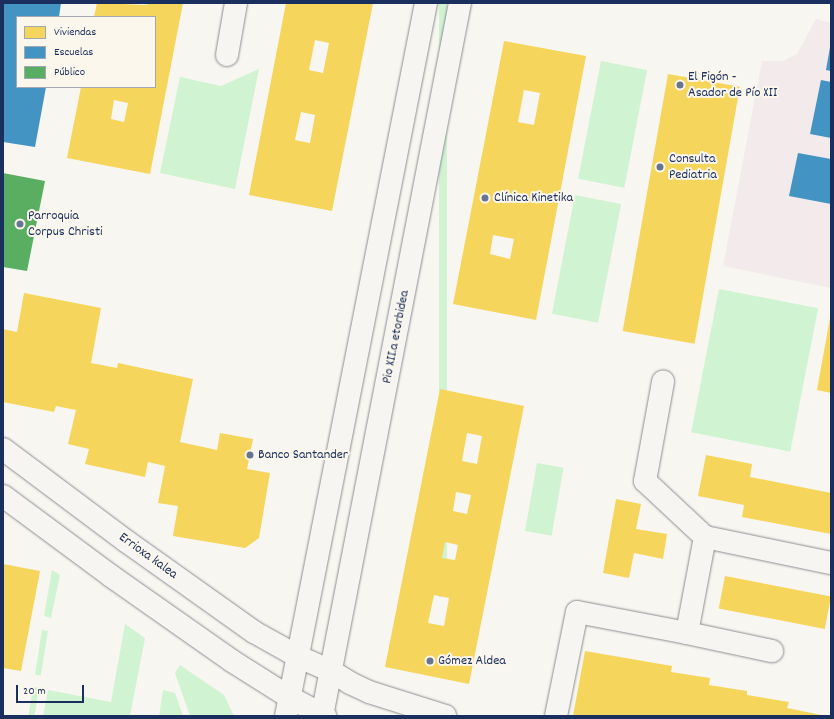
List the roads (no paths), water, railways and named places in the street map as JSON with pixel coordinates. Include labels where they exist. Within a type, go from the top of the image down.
[{"type":"street","points":[[227,55],[236,3]]},
{"type":"street","points":[[3,496],[110,576],[232,661],[288,706],[426,3]]},
{"type":"street","name":"Pio XII.a etorbidea","points":[[288,706],[323,716],[460,3]]},
{"type":"street","points":[[663,382],[645,481],[705,537],[831,563]]},
{"type":"street","name":"Errioxa kalea","points":[[3,449],[126,541],[254,632],[297,656]]},
{"type":"street","points":[[687,633],[705,537]]},
{"type":"street","points":[[556,716],[577,612],[772,651]]},
{"type":"street","points":[[297,656],[331,671],[350,683],[380,696],[445,716]]},
{"type":"place","name":"El Figón - Asador de Pío XII","points":[[680,85]]},
{"type":"place","name":"Consulta Pediatria","points":[[660,167]]},
{"type":"place","name":"Clínica Kinetika","points":[[485,198]]},
{"type":"place","name":"Parroquia Corpus Christi","points":[[20,224]]},
{"type":"place","name":"Banco Santander","points":[[250,455]]},
{"type":"place","name":"Gómez Aldea","points":[[430,661]]}]
